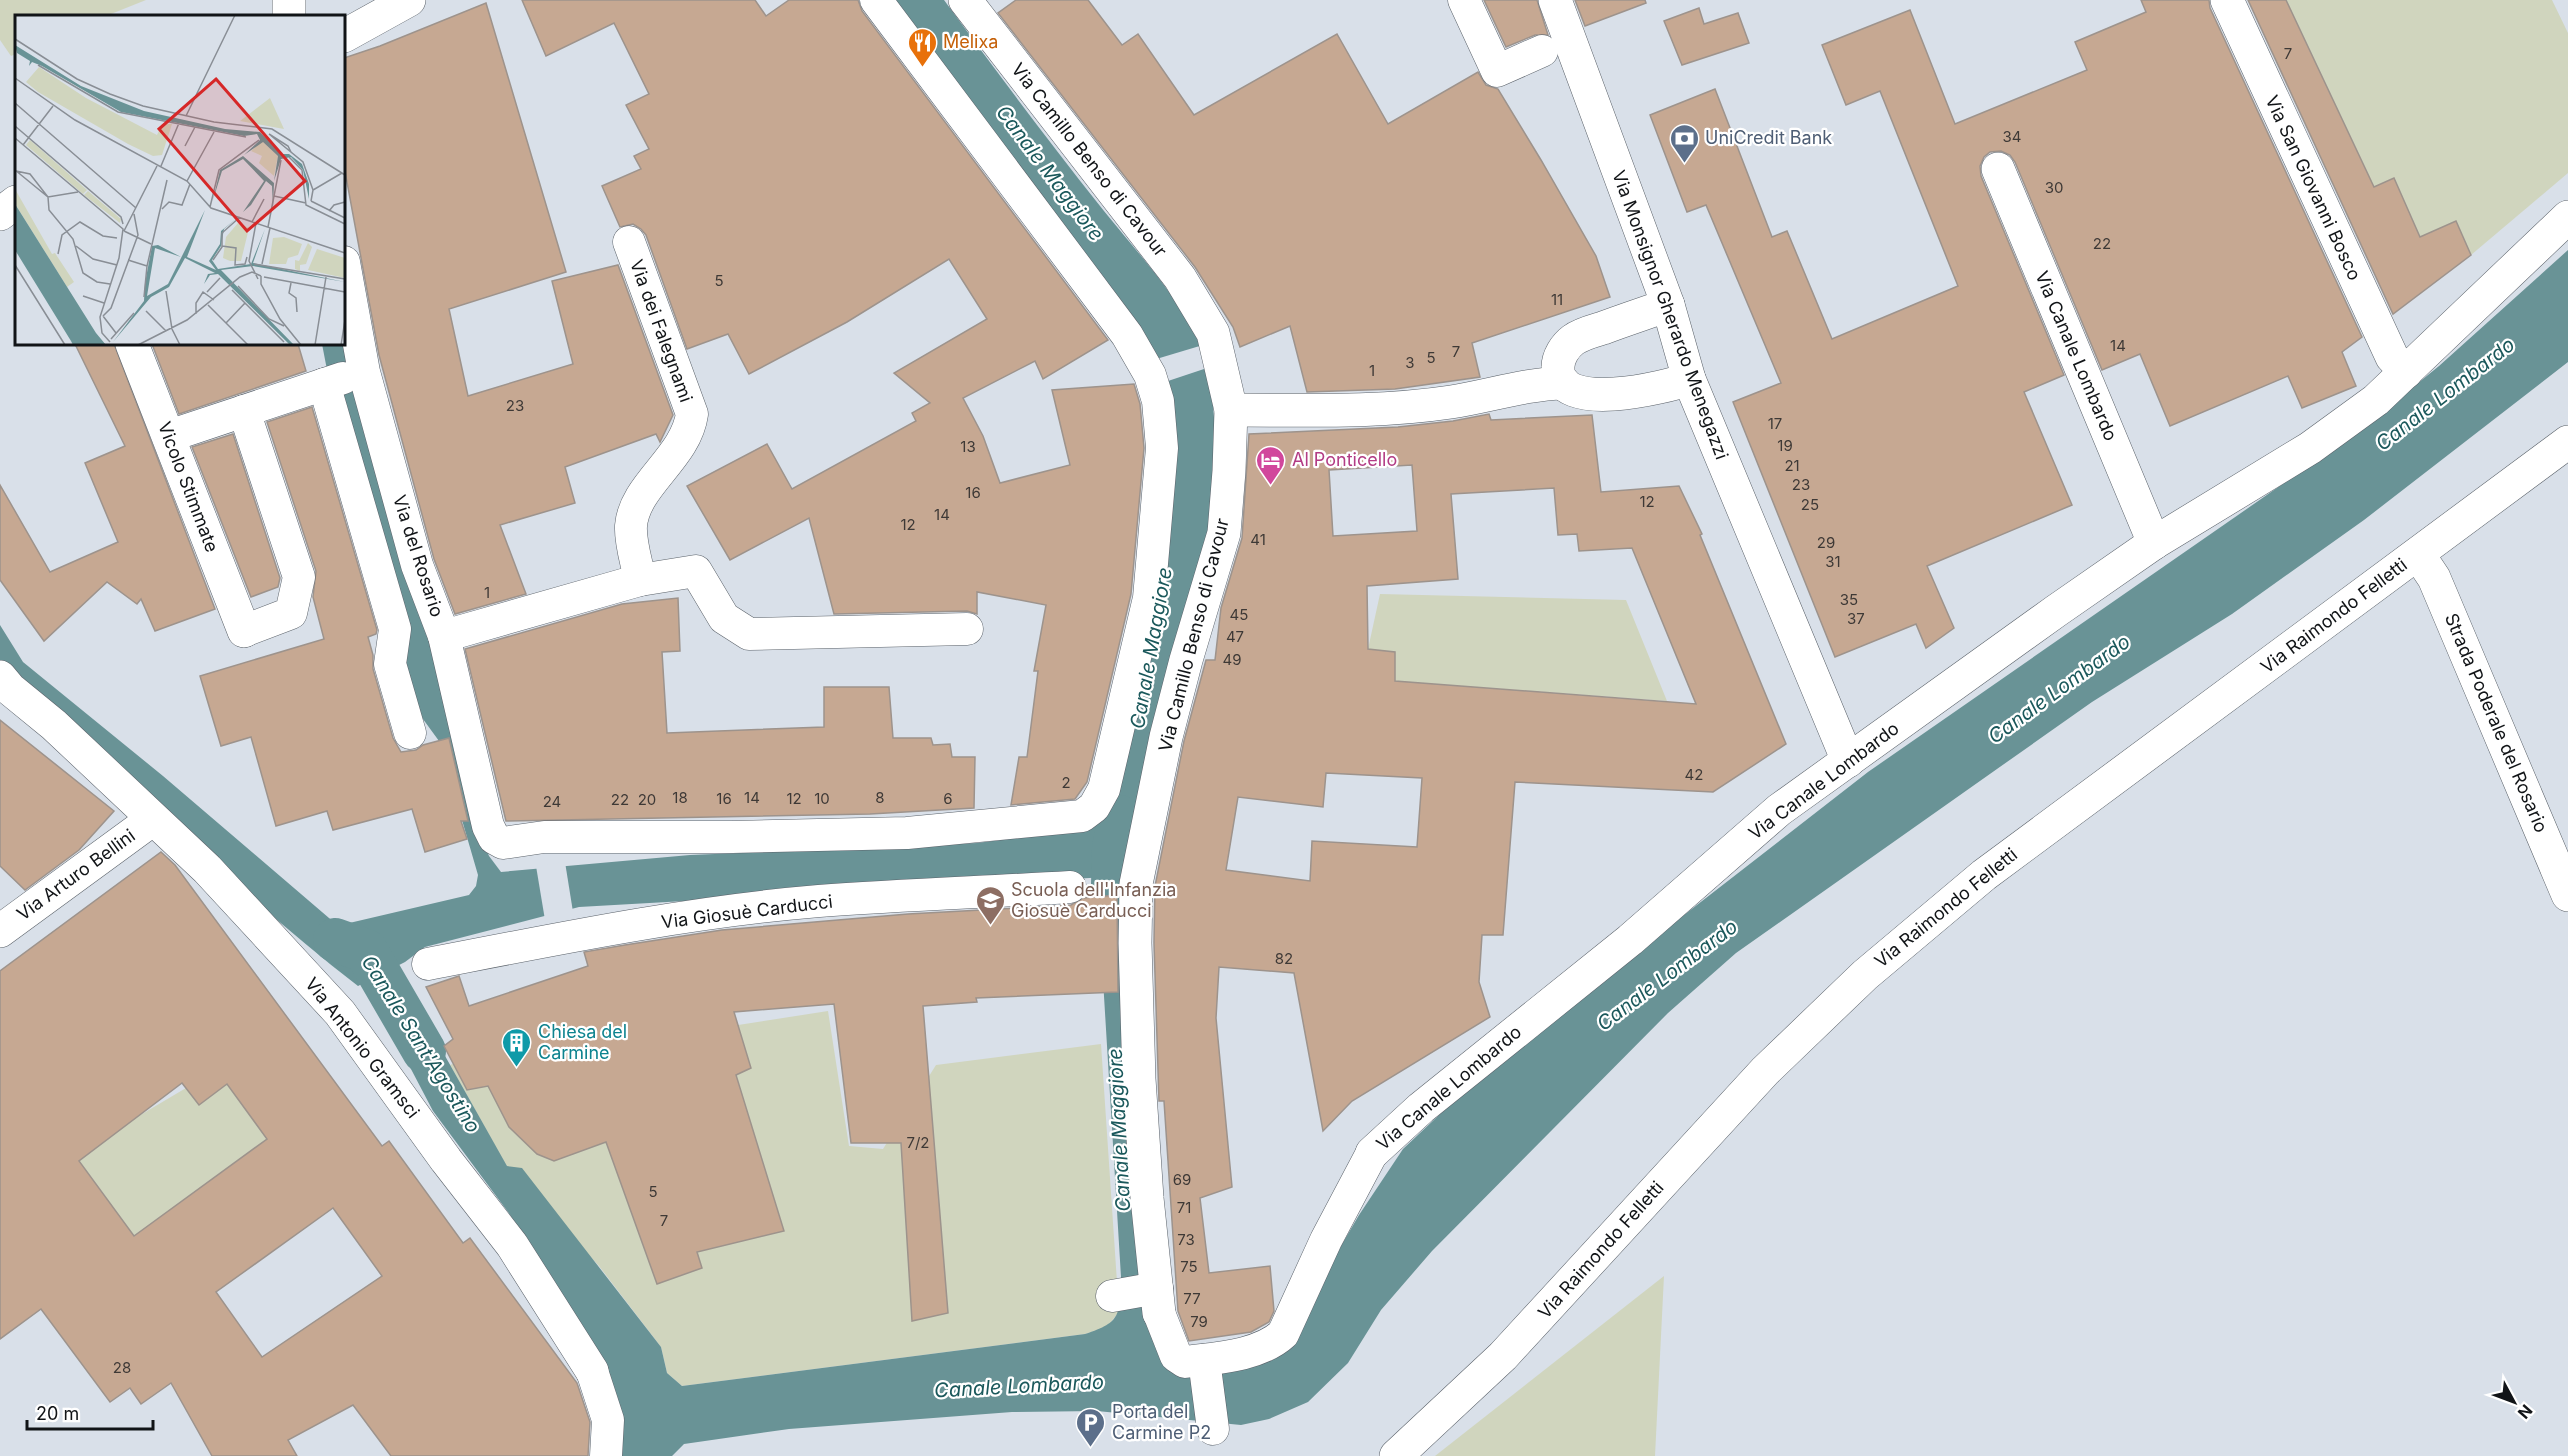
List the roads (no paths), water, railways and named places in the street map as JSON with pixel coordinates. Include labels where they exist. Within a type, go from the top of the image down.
[{"type":"street","points":[[289,0],[290,15]]},
{"type":"street","points":[[345,35],[409,0]]},
{"type":"street","name":"Via del Rosario","points":[[343,345],[342,378],[444,636],[488,826],[494,838],[503,843],[546,844],[907,833],[1082,816],[1095,807],[1104,789],[1149,598],[1162,448],[1158,400],[1152,374],[1127,335],[876,0]]},
{"type":"street","name":"Via Camillo Benso di Cavour","points":[[965,0],[1180,278],[1213,333],[1231,410],[1224,533],[1169,726],[1136,884]]},
{"type":"street","points":[[1464,0],[1497,71],[1542,51]]},
{"type":"street","name":"Via Monsignor Gherardo Menegazzi","points":[[1555,0],[1668,305],[1689,379],[1848,761]]},
{"type":"street","name":"Via San Giovanni Bosco","points":[[2227,0],[2392,357],[2406,372]]},
{"type":"street","name":"Via Canale Lombardo","points":[[1998,169],[2154,543]]},
{"type":"street","points":[[0,214],[15,203]]},
{"type":"street","name":"Via Canale Lombardo","points":[[1136,884],[1135,943],[1139,1079],[1155,1297],[1176,1356],[1185,1362],[1239,1354],[1273,1343],[1282,1335],[1326,1240],[1372,1153],[1421,1108],[1630,940],[1779,810],[2154,543],[2310,448],[2376,400],[2568,218]]},
{"type":"street","name":"Via dei Falegnami","points":[[629,242],[692,414],[690,429],[682,443],[637,505],[633,517],[631,528],[640,580]]},
{"type":"street","points":[[1668,305],[1572,341],[1565,347],[1558,368],[1564,383],[1586,394],[1614,395],[1668,387],[1689,379]]},
{"type":"street","name":"Vicolo Stimmate","points":[[132,345],[244,631]]},
{"type":"street","points":[[170,436],[342,378],[395,629],[390,664],[410,733]]},
{"type":"street","points":[[1231,410],[1365,410],[1451,402],[1534,384],[1564,383]]},
{"type":"street","points":[[244,411],[299,577],[291,613],[244,631]]},
{"type":"street","name":"Via Raimondo Felletti","points":[[1396,1456],[1503,1356],[1765,1071],[1865,975],[1984,875],[2568,442]]},
{"type":"street","name":"Strada Poderale del Rosario","points":[[2418,554],[2434,578],[2568,895]]},
{"type":"street","points":[[444,636],[640,580],[696,572],[724,618],[748,634],[968,629]]},
{"type":"street","name":"Via Antonio Gramsci","points":[[0,677],[10,689],[54,725],[207,869],[340,1013],[446,1160],[512,1245],[592,1371],[608,1420],[606,1456]]},
{"type":"street","name":"Via Arturo Bellini","points":[[0,931],[153,819]]},
{"type":"street","name":"Via Giosuè Carducci","points":[[428,964],[560,934],[694,916],[819,902],[1070,887]]},
{"type":"street","points":[[1112,1296],[1155,1297]]},
{"type":"street","points":[[1204,1360],[1213,1429]]},
{"type":"water","points":[[887,0],[944,0],[1060,155],[1170,293],[1193,329],[1207,369],[1212,393],[1215,440],[1207,535],[1124,876],[579,907],[425,947],[405,962],[358,986],[265,910],[0,663],[0,625],[23,662],[163,776],[336,924],[345,924],[469,895],[476,886],[478,875],[439,741],[412,704],[328,375],[322,345],[344,345],[423,617],[480,834],[489,856],[501,872],[690,855],[977,843],[1088,829],[1171,417]]},
{"type":"water","name":"Canale Lombardo","points":[[2568,250],[2568,362],[2364,520],[2232,614],[2092,702],[1736,953],[1668,1013],[1432,1251],[1381,1310],[1348,1363],[1308,1402],[1269,1419],[1241,1425],[1097,1411],[1012,1412],[789,1429],[684,1444],[672,1456],[617,1456],[569,1307],[508,1212],[433,1111],[379,1008],[413,991],[444,1043],[440,1047],[507,1166],[522,1168],[661,1347],[667,1373],[682,1386],[1085,1334],[1113,1320],[1120,1300],[1121,1277],[1102,963],[1102,896],[1123,897],[1162,1351],[1261,1355],[1320,1282],[1359,1215],[1403,1149],[1454,1101],[1639,950],[1868,772],[2359,431],[2439,366]]},
{"type":"waterway","name":"Canale Maggiore","points":[[1111,956],[1114,848],[1120,817]]},
{"type":"waterway","name":"Canale Sant'Agostino","points":[[335,940],[366,951],[424,1051]]},
{"type":"place","name":"Melixa","points":[[922,68]]},
{"type":"place","name":"UniCredit Bank","points":[[1684,164]]},
{"type":"place","name":"Al Ponticello","points":[[1271,486]]},
{"type":"place","name":"Scuola dell'Infanzia Giosuè Carducci","points":[[990,926]]},
{"type":"place","name":"Chiesa del Carmine","points":[[517,1068]]},
{"type":"place","name":"Porta del Carmine P2","points":[[1091,1448]]}]
